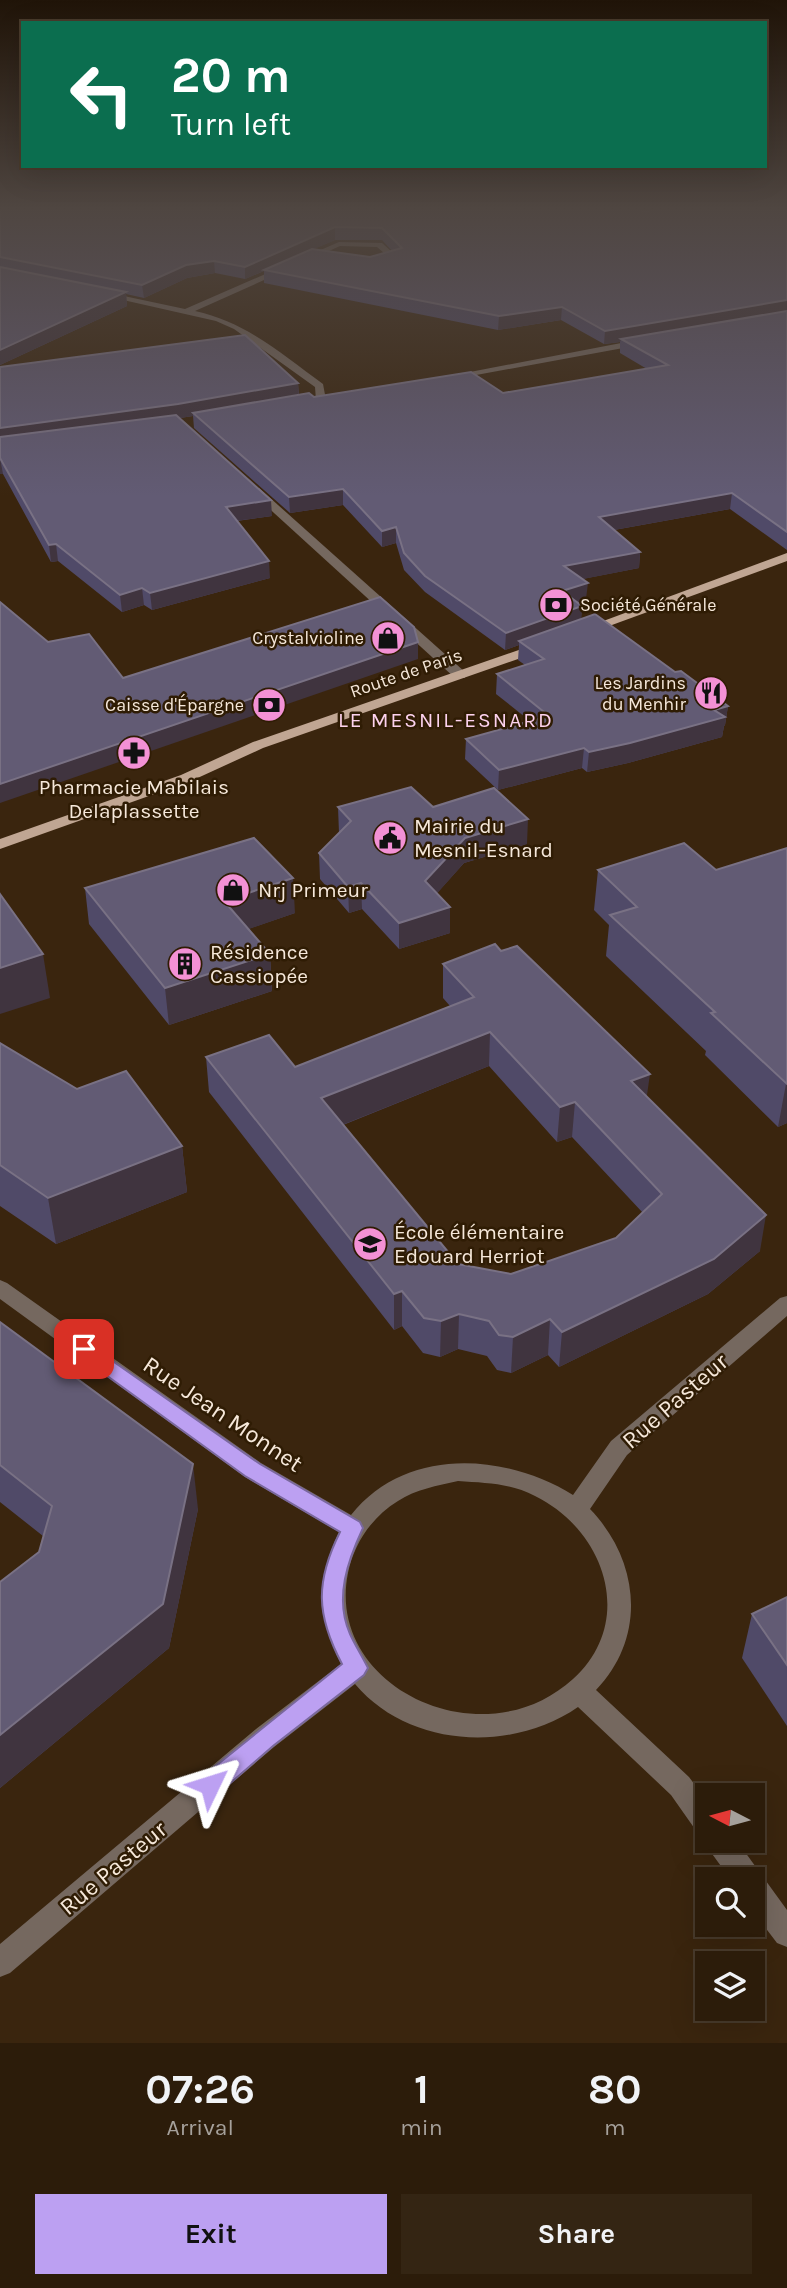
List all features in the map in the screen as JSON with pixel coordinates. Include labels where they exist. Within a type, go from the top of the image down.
[{"type":"main road","points":[[572,635],[787,557]]},
{"type":"main road","name":"Route de Paris","points":[[0,844],[186,778],[258,745],[555,641]]},
{"type":"street","points":[[155,305],[237,327],[320,386],[326,399],[308,402]]},
{"type":"street","points":[[188,312],[202,305]]},
{"type":"street","points":[[436,379],[650,341]]},
{"type":"street","points":[[246,483],[460,675]]},
{"type":"street","name":"Rue Jean Monnet","points":[[0,1288],[253,1470],[353,1528]]},
{"type":"street","name":"Rue Pasteur","points":[[576,1510],[619,1448],[787,1304]]},
{"type":"street","points":[[458,1472],[500,1474],[531,1483],[576,1510],[604,1541],[619,1579],[620,1592],[620,1619],[608,1659],[580,1692],[538,1717],[489,1727],[450,1723],[437,1721],[391,1701],[356,1668],[337,1633],[331,1597],[337,1560],[353,1528],[381,1500],[416,1480],[458,1472]]},
{"type":"street","name":"Rue Pasteur","points":[[0,1963],[265,1738],[356,1668]]},
{"type":"street","points":[[580,1692],[680,1786],[695,1807]]},
{"type":"street","points":[[765,1903],[787,1933]]},
{"type":"building","points":[[0,305],[97,305],[0,350]]},
{"type":"building","points":[[445,305],[756,305],[605,331],[562,307],[499,316]]},
{"type":"building","points":[[787,311],[787,532],[732,493],[599,517],[640,552],[564,566],[588,583],[562,591],[582,606],[506,633],[425,576],[404,553],[396,527],[382,531],[343,489],[289,497],[193,413],[309,393],[314,397],[471,372],[503,393],[668,365],[621,339]]},
{"type":"building","points":[[245,335],[298,383],[178,404],[0,428],[0,367]]},
{"type":"building","points":[[176,415],[271,500],[226,507],[269,561],[150,593],[142,588],[120,595],[56,544],[49,545],[0,458],[0,437]]},
{"type":"building","points":[[380,597],[414,627],[418,642],[0,784],[0,602],[48,642],[89,634],[123,678]]},
{"type":"building","points":[[595,614],[675,672],[681,671],[728,706],[714,710],[725,717],[630,743],[589,752],[584,748],[499,770],[466,739],[549,716],[497,674],[544,659],[519,641]]},
{"type":"building","points":[[411,787],[433,807],[494,788],[528,819],[465,838],[425,881],[450,907],[399,923],[361,883],[348,887],[319,853],[351,821],[338,807]]},
{"type":"building","points":[[254,838],[293,878],[224,901],[270,954],[165,988],[85,888]]},
{"type":"building","points":[[684,843],[716,870],[787,848],[787,1084],[711,1013],[715,1012],[610,915],[637,907],[598,870]]},
{"type":"building","points":[[0,894],[43,954],[0,968]]},
{"type":"building","points":[[495,944],[501,951],[517,946],[650,1074],[631,1081],[766,1215],[714,1259],[562,1332],[550,1319],[513,1337],[499,1335],[489,1321],[459,1314],[441,1321],[424,1318],[402,1291],[394,1294],[206,1057],[269,1035],[295,1067],[474,997],[443,964]],"holes":[[[490,1032],[560,1107],[575,1102],[662,1194],[616,1238],[511,1274],[458,1264],[321,1098]]]},
{"type":"building","points":[[0,1043],[77,1089],[126,1071],[182,1146],[48,1198],[0,1165]]},
{"type":"building","points":[[0,1322],[193,1464],[163,1604],[0,1735],[0,1582],[39,1552],[52,1506],[0,1465]]},
{"type":"building","points":[[787,1597],[787,1665],[752,1614]]},
{"type":"place","name":"Société Générale","points":[[556,605]]},
{"type":"place","name":"Crystalvioline","points":[[388,638]]},
{"type":"place","name":"Les Jardins du Menhir","points":[[711,693]]},
{"type":"place","name":"Caisse d'Épargne","points":[[269,705]]},
{"type":"place","name":"Pharmacie Mabilais Delaplassette","points":[[134,753]]},
{"type":"place","name":"Mairie du Mesnil-Esnard","points":[[390,838]]},
{"type":"place","name":"Nrj Primeur","points":[[233,890]]},
{"type":"place","name":"Résidence Cassiopée","points":[[185,964]]},
{"type":"place","name":"École élémentaire Edouard Herriot","points":[[370,1244]]},
{"type":"district","name":"LE MESNIL-ESNARD","points":[[446,720]]},
{"type":"route","points":[[84,1349],[253,1470],[353,1528],[337,1560],[331,1597],[337,1633],[356,1668],[265,1738],[210,1785]]}]
